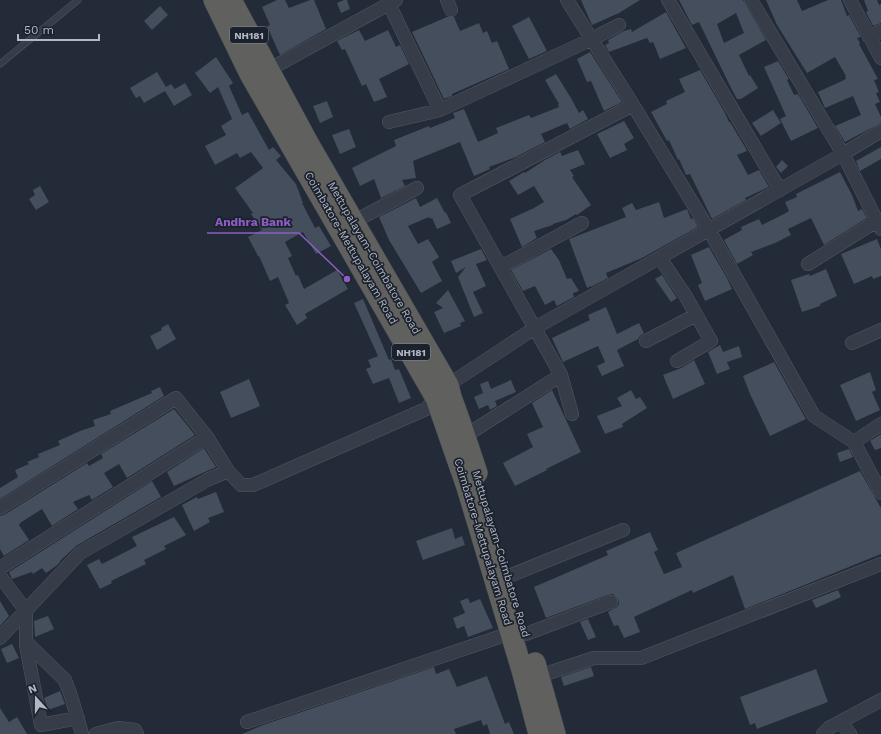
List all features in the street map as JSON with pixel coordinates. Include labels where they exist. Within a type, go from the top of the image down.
[{"type":"highway","name":"Coimbatore-Mettupalayam Road","points":[[214,0],[250,74],[442,391],[467,487],[518,633],[539,734]]},
{"type":"highway","name":"Mettupalayam-Coimbatore Road","points":[[231,0],[268,70],[353,222],[442,391],[451,397],[465,436],[509,576],[518,633],[539,676],[555,734]]},
{"type":"street","points":[[567,0],[709,230],[814,416],[854,442],[881,493]]},
{"type":"street","points":[[668,0],[780,190]]},
{"type":"street","points":[[751,0],[843,154],[879,225],[808,264]]},
{"type":"street","points":[[850,0],[881,58]]},
{"type":"street","points":[[268,70],[392,2],[440,110]]},
{"type":"street","points":[[390,122],[440,110],[619,25]]},
{"type":"street","points":[[869,37],[881,31]]},
{"type":"street","points":[[572,414],[561,375],[460,195],[633,105]]},
{"type":"street","points":[[0,508],[176,398],[207,437],[228,471],[241,485],[253,485],[426,409],[442,391],[535,328],[780,190],[881,131]]},
{"type":"street","points":[[353,222],[417,188]]},
{"type":"street","points":[[500,267],[582,223]]},
{"type":"street","points":[[660,258],[696,315],[710,341],[677,362]]},
{"type":"street","points":[[646,342],[696,315]]},
{"type":"street","points":[[852,343],[881,330]]},
{"type":"street","points":[[465,436],[561,375]]},
{"type":"street","points":[[854,442],[881,424]]},
{"type":"street","points":[[0,568],[207,437]]},
{"type":"street","points":[[0,638],[80,553],[207,480],[228,471]]},
{"type":"street","points":[[509,576],[623,530]]},
{"type":"street","points":[[539,676],[594,658],[641,658],[881,564]]},
{"type":"street","points":[[0,576],[26,611],[26,642],[41,725],[78,718]]},
{"type":"street","points":[[247,722],[611,602]]},
{"type":"street","points":[[26,642],[65,680],[82,734]]},
{"type":"street","points":[[823,734],[829,728],[881,700]]},
{"type":"street","points":[[74,705],[96,734],[118,728],[135,730],[137,734]]},
{"type":"street","points":[[841,722],[850,734]]},
{"type":"lane","points":[[0,64],[78,0]]},
{"type":"building","points":[[277,0],[285,0],[289,8],[310,0],[314,0],[326,29],[280,55],[267,26],[270,25],[262,7]]},
{"type":"building","points":[[347,0],[350,9],[341,13],[337,3]]},
{"type":"building","points":[[581,0],[640,0],[619,13],[592,25]]},
{"type":"building","points":[[679,0],[743,0],[766,40],[739,55],[749,76],[750,75],[758,88],[741,99],[737,99],[699,22],[692,25]],"holes":[[[736,13],[744,33],[724,43],[717,24]]]},
{"type":"building","points":[[766,0],[797,0],[802,11],[828,0],[841,0],[847,16],[849,15],[861,37],[857,38],[860,43],[859,44],[878,79],[874,80],[879,92],[876,93],[880,102],[875,104],[881,117],[881,123],[845,142],[835,126],[861,115],[853,96],[825,108],[818,92],[846,79],[846,76],[835,57],[807,73],[777,25]]},
{"type":"building","points":[[864,0],[877,0],[879,5],[881,4],[881,23],[873,26],[866,12],[868,11]]},
{"type":"building","points":[[160,6],[168,15],[152,30],[144,21]]},
{"type":"building","points":[[666,12],[686,48],[660,59],[653,42],[650,43],[647,38],[609,52],[605,45],[609,43],[608,40],[624,31],[631,29],[632,32]]},
{"type":"building","points":[[447,17],[454,17],[460,31],[479,23],[483,33],[487,31],[492,43],[497,41],[509,69],[444,99],[412,32]]},
{"type":"building","points":[[529,17],[547,51],[529,59],[512,26]]},
{"type":"building","points":[[359,30],[365,41],[388,30],[396,47],[400,45],[409,64],[379,79],[387,97],[374,102],[366,84],[362,86],[345,49],[342,50],[337,41]]},
{"type":"building","points":[[590,52],[622,102],[604,111],[591,81],[587,82],[577,59]]},
{"type":"building","points":[[216,57],[233,83],[229,86],[242,115],[248,112],[269,150],[273,147],[281,156],[276,160],[296,184],[302,203],[315,228],[319,226],[331,246],[316,254],[303,232],[285,242],[292,256],[288,258],[296,276],[298,275],[304,289],[337,270],[348,289],[305,314],[307,318],[297,325],[285,305],[289,303],[278,277],[270,281],[259,256],[248,237],[262,230],[251,214],[253,213],[235,188],[263,168],[251,152],[240,158],[237,153],[215,165],[205,146],[226,135],[221,126],[232,119],[218,87],[210,93],[195,73]]},
{"type":"building","points":[[778,61],[789,79],[787,80],[794,95],[798,94],[818,128],[791,141],[780,119],[786,116],[764,67]]},
{"type":"building","points":[[700,70],[747,151],[737,155],[748,175],[759,170],[769,187],[745,198],[746,200],[712,219],[690,174],[686,175],[669,140],[667,141],[651,112],[667,104],[666,101],[685,92],[679,79]]},
{"type":"building","points":[[157,72],[166,87],[171,84],[175,89],[185,83],[192,95],[174,106],[165,91],[144,103],[140,96],[136,98],[130,88]]},
{"type":"building","points":[[556,74],[579,113],[583,110],[588,119],[570,129],[567,123],[541,134],[545,142],[516,157],[489,167],[490,169],[474,176],[460,142],[413,161],[416,178],[402,180],[405,186],[381,198],[374,179],[360,186],[352,168],[396,146],[394,140],[429,126],[430,128],[455,118],[453,113],[464,109],[478,142],[498,133],[496,128],[529,115],[531,118],[559,107],[559,104],[545,80]]},
{"type":"building","points":[[327,101],[333,117],[320,123],[313,106]]},
{"type":"building","points":[[773,110],[781,123],[761,136],[752,123]]},
{"type":"building","points":[[624,121],[634,138],[624,144],[627,150],[610,158],[597,134]]},
{"type":"building","points":[[349,129],[356,147],[340,154],[332,135]]},
{"type":"building","points":[[881,147],[881,159],[860,171],[856,161]]},
{"type":"building","points":[[578,150],[585,164],[570,170],[574,176],[572,177],[591,205],[577,215],[576,214],[566,220],[534,231],[537,238],[522,247],[510,219],[544,202],[534,186],[518,195],[509,181],[560,152],[562,156]]},
{"type":"building","points":[[782,160],[788,166],[781,173],[776,167]]},
{"type":"building","points":[[840,172],[852,195],[858,211],[862,209],[867,218],[824,245],[811,218],[788,229],[791,235],[751,252],[753,255],[737,264],[724,240],[742,230],[741,227],[759,219],[762,225],[784,214],[789,211],[785,202],[797,197],[796,194]]},
{"type":"building","points":[[40,186],[49,202],[36,210],[29,199],[35,195],[33,190]]},
{"type":"building","points":[[416,198],[420,207],[437,198],[451,223],[437,229],[432,218],[430,219],[429,217],[408,226],[418,244],[428,239],[439,257],[432,262],[442,281],[421,293],[389,240],[379,217]]},
{"type":"building","points":[[659,202],[664,218],[687,209],[691,219],[693,218],[698,227],[642,258],[606,273],[608,278],[587,288],[569,239],[626,217],[622,208],[632,203],[636,210]]},
{"type":"building","points":[[877,239],[881,249],[881,276],[873,279],[872,276],[854,284],[841,254]]},
{"type":"building","points":[[709,247],[732,289],[705,301],[698,285],[702,283],[691,255]]},
{"type":"building","points":[[481,249],[487,260],[476,264],[486,286],[473,292],[483,313],[474,317],[458,277],[466,267],[456,273],[451,261]]},
{"type":"building","points":[[551,249],[559,260],[567,279],[571,278],[579,291],[573,293],[574,297],[557,306],[554,300],[545,305],[535,286],[523,291],[511,270]]},
{"type":"building","points":[[826,269],[837,296],[820,304],[820,306],[802,312],[791,280],[809,274],[810,276]]},
{"type":"building","points":[[662,275],[677,298],[671,302],[655,279]]},
{"type":"building","points":[[448,290],[465,321],[460,323],[461,326],[444,333],[434,312],[443,308],[436,303]]},
{"type":"building","points":[[363,299],[389,360],[391,359],[395,370],[399,369],[411,398],[399,403],[389,378],[373,384],[366,369],[371,367],[368,360],[378,356],[354,303]]},
{"type":"building","points":[[606,307],[617,334],[639,323],[644,333],[638,339],[617,350],[624,366],[602,376],[597,366],[605,362],[598,346],[563,362],[552,338],[590,320],[588,315]]},
{"type":"building","points":[[168,324],[176,339],[157,350],[150,336],[162,330],[161,328]]},
{"type":"building","points":[[720,345],[723,352],[739,346],[742,357],[727,362],[730,369],[717,374],[708,352]]},
{"type":"building","points":[[694,360],[705,384],[673,399],[663,375],[681,368]]},
{"type":"building","points":[[774,362],[806,419],[770,436],[743,376]]},
{"type":"building","points":[[870,372],[876,390],[872,392],[880,410],[856,421],[840,385]]},
{"type":"building","points":[[249,379],[260,406],[231,418],[220,392]]},
{"type":"building","points":[[511,380],[516,392],[495,401],[497,406],[490,410],[488,405],[479,409],[474,397],[483,393],[480,384],[488,381],[491,389]]},
{"type":"building","points":[[160,387],[164,396],[0,499],[0,488],[18,477],[15,470],[29,464],[27,462],[39,457],[38,454],[60,445],[58,441],[95,426],[93,420],[111,414],[110,411],[152,393],[151,391]]},
{"type":"building","points":[[552,390],[581,452],[515,486],[503,463],[533,447],[527,434],[543,427],[532,403]]},
{"type":"building","points":[[631,390],[636,399],[640,397],[647,408],[622,424],[623,427],[605,434],[597,416],[622,406],[617,398]]},
{"type":"building","points":[[174,409],[195,435],[127,478],[119,464],[104,473],[113,487],[92,500],[89,495],[73,502],[78,509],[52,526],[42,509],[19,525],[29,540],[4,556],[0,549],[0,516],[4,515],[87,463],[89,466],[103,458],[101,454]]},
{"type":"building","points":[[881,434],[881,448],[875,450],[870,441]]},
{"type":"building","points":[[204,448],[216,467],[174,486],[167,472]]},
{"type":"building","points":[[849,449],[853,457],[840,462],[837,453]]},
{"type":"building","points":[[860,471],[881,508],[881,554],[745,609],[733,575],[693,593],[692,590],[634,617],[640,632],[624,638],[618,625],[614,626],[608,612],[617,607],[619,604],[618,599],[613,594],[546,618],[534,587],[608,555],[606,551],[650,532],[658,550],[654,552],[664,574],[682,567],[676,553]]},
{"type":"building","points":[[152,481],[161,497],[76,546],[56,566],[46,573],[42,568],[33,574],[32,572],[12,579],[9,572]]},
{"type":"building","points":[[216,492],[224,512],[208,518],[210,522],[194,531],[182,505],[197,497],[198,499]]},
{"type":"building","points":[[174,517],[186,535],[164,546],[166,549],[144,560],[146,564],[111,581],[112,583],[100,589],[87,565],[99,559],[102,564],[137,546],[132,537]]},
{"type":"building","points":[[452,528],[455,539],[462,536],[465,545],[423,560],[416,541]]},
{"type":"building","points":[[838,590],[841,597],[816,608],[812,600]]},
{"type":"building","points":[[468,598],[470,603],[480,599],[493,628],[468,637],[464,626],[457,629],[453,618],[465,613],[460,601]]},
{"type":"building","points":[[0,601],[9,616],[0,626]]},
{"type":"building","points":[[48,616],[54,629],[35,637],[34,621]]},
{"type":"building","points":[[588,619],[596,637],[588,640],[580,622]]},
{"type":"building","points":[[12,644],[19,658],[7,663],[1,649]]},
{"type":"building","points":[[434,667],[436,674],[449,669],[457,687],[487,676],[505,724],[509,722],[514,734],[490,734],[487,724],[483,726],[481,720],[454,729],[456,734],[242,734],[263,725]]},
{"type":"building","points":[[591,667],[594,676],[564,686],[561,677]]},
{"type":"building","points":[[816,669],[828,702],[757,729],[755,723],[750,725],[740,697]]},
{"type":"building","points":[[60,691],[65,704],[48,710],[44,698]]},
{"type":"building","points":[[0,708],[9,722],[17,717],[27,734],[0,734]]},
{"type":"place","name":"Andhra Bank","points":[[347,279]]}]
